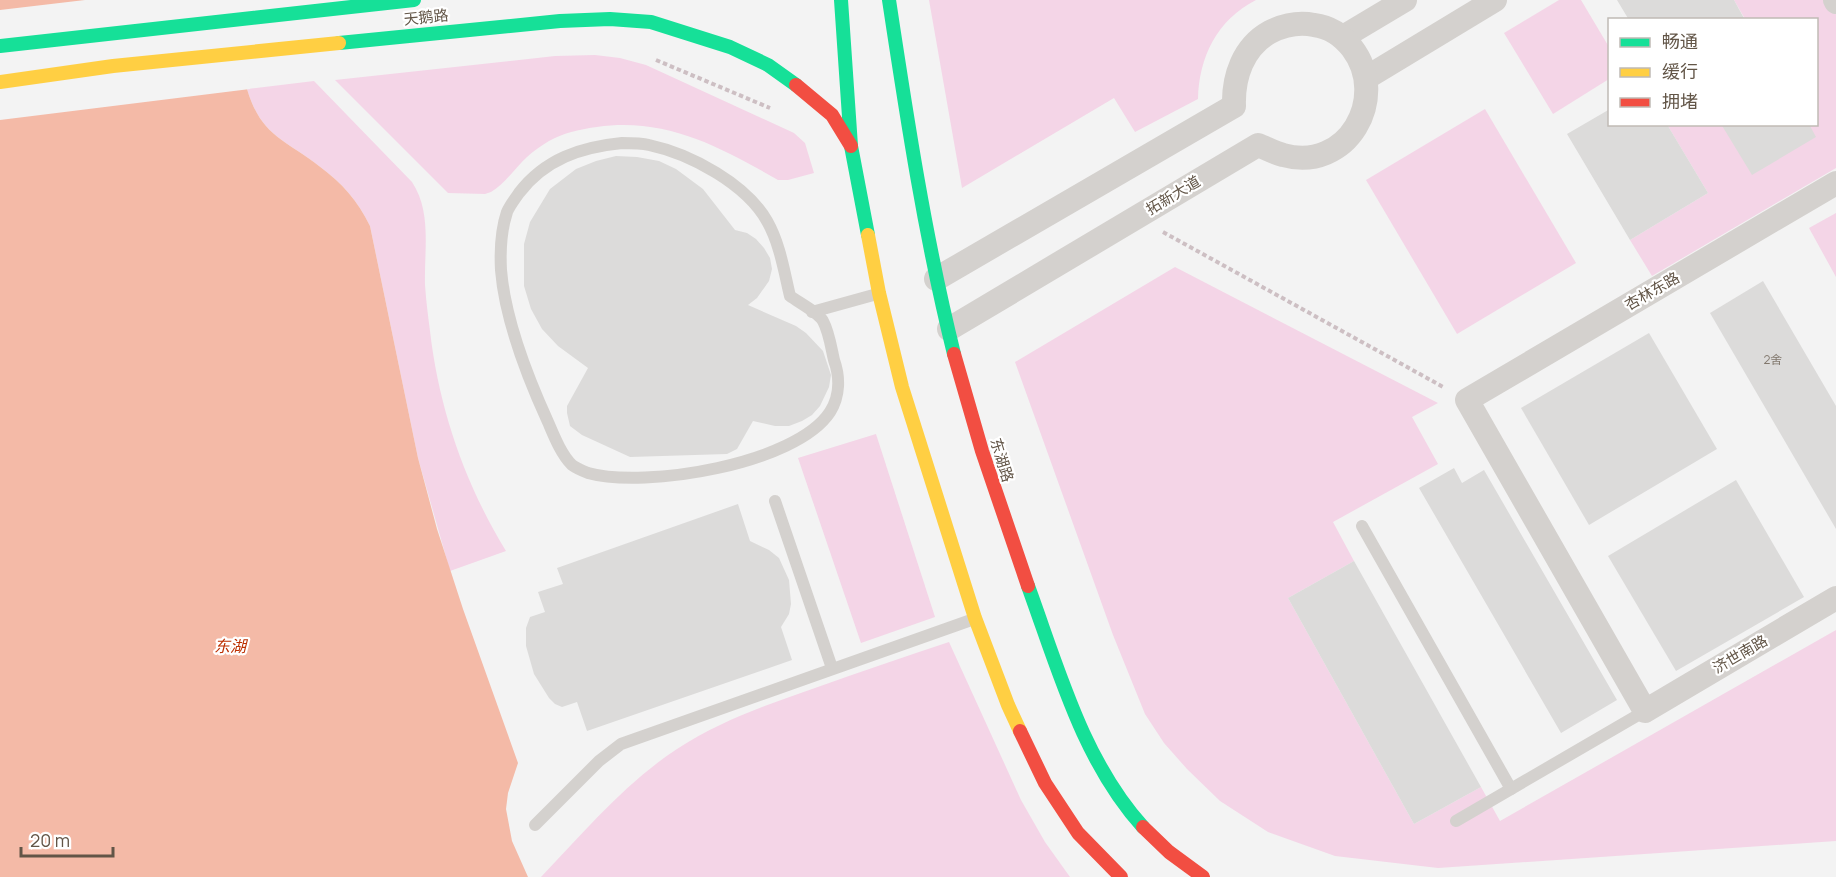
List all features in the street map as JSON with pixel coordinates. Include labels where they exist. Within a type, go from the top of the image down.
[{"type":"main road","name":"天鹅路","points":[[0,46],[414,0]]},
{"type":"main road","points":[[841,0],[851,146],[879,293],[902,387],[975,618],[1008,705],[1045,783],[1078,833],[1121,877]]},
{"type":"main road","name":"东湖路","points":[[889,0],[915,174],[936,279],[967,400],[993,487],[1028,589],[1082,730],[1100,768],[1129,810],[1152,837],[1179,862],[1203,877]]},
{"type":"main road","name":"天鹅路","points":[[0,82],[113,66],[560,21],[610,19],[651,22],[730,47],[768,65],[832,116],[851,146]]},
{"type":"street","points":[[936,279],[1234,106],[1234,93],[1242,62],[1262,37],[1280,27],[1300,23],[1320,26],[1343,37],[1405,0]]},
{"type":"street","points":[[1366,78],[1495,0]]},
{"type":"street","name":"拓新大道","points":[[949,329],[1258,145],[1283,155],[1308,158],[1340,146],[1349,138],[1361,118],[1368,93],[1362,64],[1343,37]]},
{"type":"street","name":"杏林东路","points":[[1467,399],[1836,183]]},
{"type":"street","points":[[1467,399],[1645,711]]},
{"type":"street","name":"济世南路","points":[[1645,711],[1836,598]]},
{"type":"lane","points":[[622,143],[647,144],[672,151],[718,175],[741,191],[754,204],[767,220],[776,240],[790,297],[812,312],[822,319],[839,374],[837,395],[830,411],[805,437],[762,456],[712,469],[629,477],[588,473],[573,466],[560,447],[538,400],[516,337],[501,272],[501,249],[508,210],[527,182],[544,167],[581,150],[622,143]]},
{"type":"lane","points":[[812,312],[879,293]]},
{"type":"lane","points":[[775,501],[832,668]]},
{"type":"lane","points":[[1362,526],[1511,789]]},
{"type":"lane","points":[[535,825],[599,761],[621,744],[975,618]]},
{"type":"lane","points":[[1456,821],[1645,711]]},
{"type":"path","points":[[648,57],[772,109]]},
{"type":"path","points":[[1136,218],[1467,399]]},
{"type":"shaded area","points":[[929,0],[1256,0],[1231,18],[1213,41],[1202,69],[1198,99],[1135,132],[1114,98],[962,188]]},
{"type":"shaded area","points":[[1559,0],[1581,0],[1608,45],[1608,80],[1553,114],[1504,33]]},
{"type":"shaded area","points":[[1734,0],[1836,0],[1836,168],[1652,276],[1630,240],[1708,193],[1668,126],[1818,126],[1818,18],[1744,18]]},
{"type":"shaded area","points":[[595,55],[620,58],[646,65],[794,133],[805,143],[814,173],[788,180],[778,180],[735,156],[692,137],[646,126],[622,125],[585,129],[554,138],[529,155],[491,192],[485,194],[448,193],[335,80],[555,56]]},
{"type":"shaded area","points":[[314,81],[412,182],[422,206],[426,232],[426,296],[440,389],[466,473],[491,526],[506,551],[450,571],[418,458],[370,226],[355,201],[335,179],[267,127],[259,117],[247,89]]},
{"type":"shaded area","points":[[1485,109],[1576,263],[1457,334],[1366,180]]},
{"type":"shaded area","points":[[1836,213],[1836,277],[1809,228]]},
{"type":"shaded area","points":[[1175,267],[1438,403],[1412,417],[1438,464],[1333,522],[1354,561],[1288,598],[1414,824],[1481,787],[1500,821],[1836,630],[1836,841],[1438,868],[1335,856],[1268,832],[1220,801],[1164,743],[1145,714],[1113,635],[1015,362]]},
{"type":"shaded area","points":[[876,434],[935,617],[861,643],[798,458]]},
{"type":"shaded area","points":[[949,642],[1021,800],[1045,842],[1070,877],[541,877],[622,793],[658,762],[693,739],[761,707]]},
{"type":"water","name":"东湖","points":[[0,0],[254,0],[247,89],[259,117],[275,135],[335,179],[355,201],[370,226],[418,458],[437,529],[518,763],[508,793],[506,809],[512,841],[528,877],[0,877]]},
{"type":"pier","points":[[85,0],[257,0],[250,89],[0,120],[0,10]]},
{"type":"building","points":[[1617,0],[1734,0],[1744,18],[1628,18]]},
{"type":"building","points":[[1608,110],[1608,126],[1668,126],[1708,193],[1630,240],[1567,134]]},
{"type":"building","points":[[1722,126],[1810,126],[1816,137],[1752,175]]},
{"type":"building","points":[[616,156],[659,161],[676,169],[703,189],[735,230],[747,233],[764,248],[770,258],[772,269],[769,281],[757,298],[748,305],[796,326],[823,351],[831,375],[829,387],[820,406],[812,415],[789,426],[775,426],[753,421],[737,449],[727,454],[630,457],[582,435],[570,426],[567,406],[588,368],[558,346],[542,329],[531,309],[524,286],[524,244],[530,222],[550,189],[576,169]]},
{"type":"building","points":[[1763,281],[1836,406],[1836,529],[1710,313]]},
{"type":"building","points":[[1649,333],[1717,449],[1589,525],[1521,408]]},
{"type":"building","points":[[1454,468],[1462,483],[1484,470],[1617,700],[1561,733],[1419,488]]},
{"type":"building","points":[[1736,480],[1804,597],[1676,671],[1608,556]]},
{"type":"building","points":[[738,504],[750,541],[769,550],[779,558],[789,580],[791,604],[789,614],[781,627],[792,660],[587,731],[577,702],[562,707],[555,704],[534,674],[526,646],[526,628],[530,617],[545,612],[538,592],[563,584],[557,568]]},
{"type":"building","points":[[1354,561],[1481,787],[1414,824],[1288,598]]},
{"type":"traffic: fast","points":[[0,46],[414,0]]},
{"type":"traffic: fast","points":[[841,0],[851,146],[868,235]]},
{"type":"traffic: fast","points":[[889,0],[925,222],[954,354]]},
{"type":"traffic: fast","points":[[339,43],[560,21],[610,19],[651,22],[730,47],[768,65],[796,85]]},
{"type":"traffic: fast","points":[[1028,586],[1074,713],[1088,743],[1122,801],[1143,827]]},
{"type":"traffic: slow","points":[[0,82],[113,66],[339,43]]},
{"type":"traffic: slow","points":[[868,235],[879,293],[902,387],[975,618],[1020,731]]},
{"type":"traffic: jam","points":[[796,85],[832,115],[851,146]]},
{"type":"traffic: jam","points":[[954,354],[982,451],[1028,586]]},
{"type":"traffic: jam","points":[[1020,731],[1045,783],[1078,833],[1121,877]]},
{"type":"traffic: jam","points":[[1143,827],[1169,852],[1203,877]]}]
